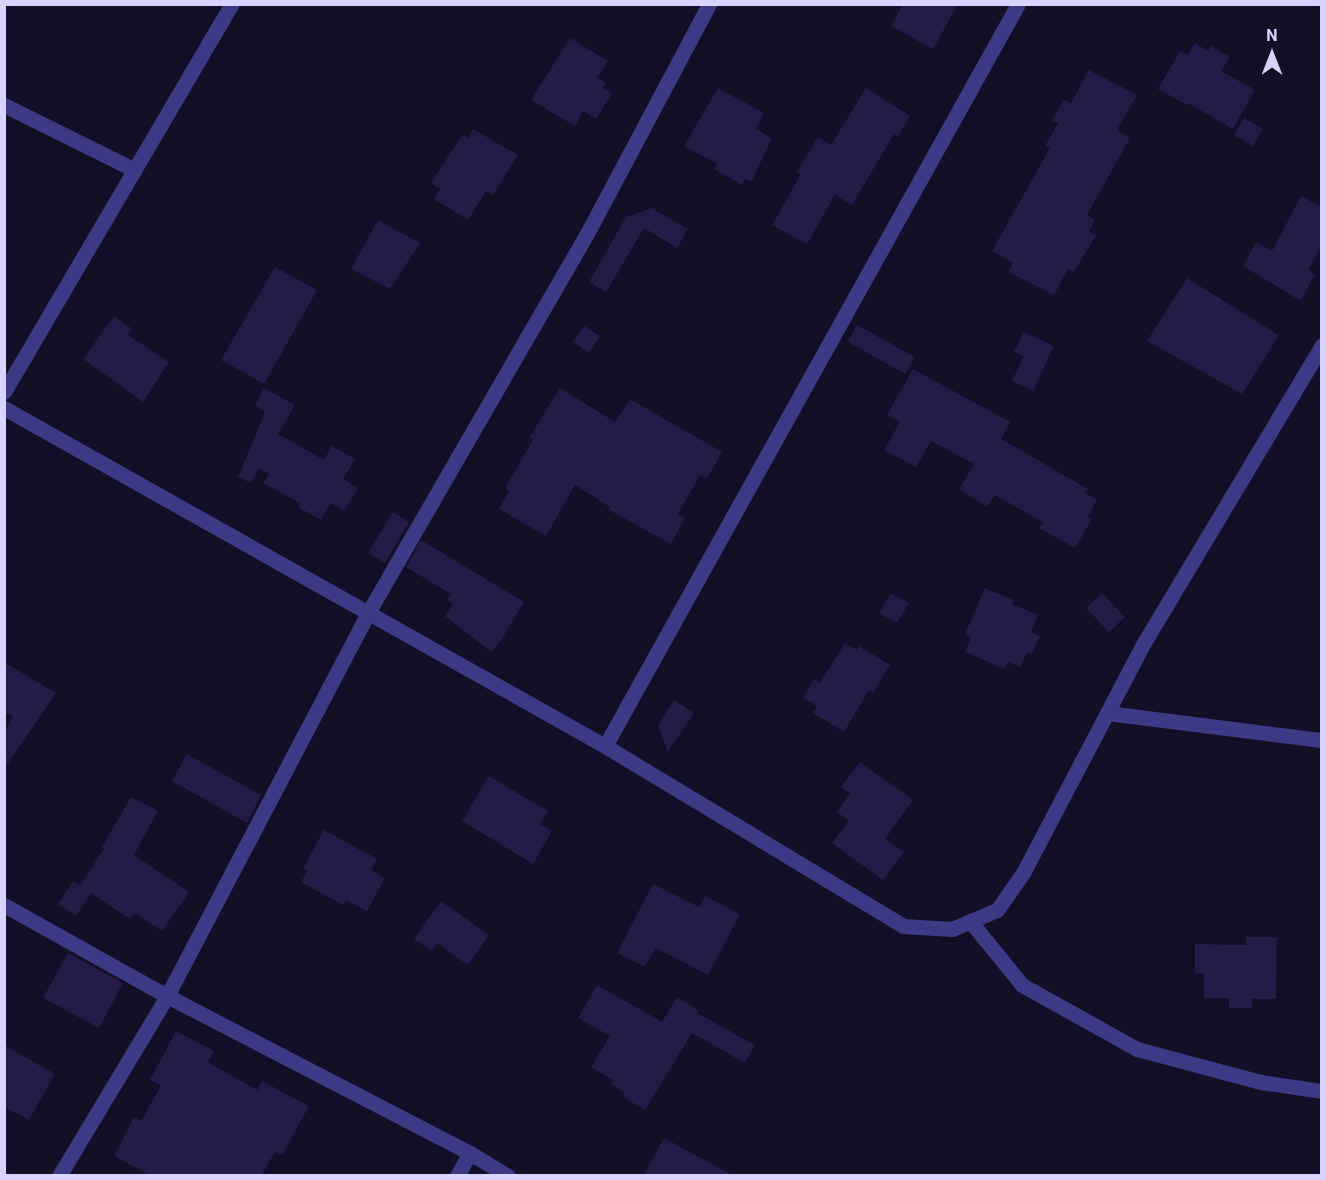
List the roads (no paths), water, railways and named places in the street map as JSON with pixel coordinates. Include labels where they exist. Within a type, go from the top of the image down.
[{"type":"street","points":[[4,392],[232,4]]},
{"type":"street","points":[[59,1176],[167,996],[369,611],[590,228],[709,4]]},
{"type":"street","points":[[605,746],[1018,4]]},
{"type":"street","points":[[4,105],[135,170]]},
{"type":"street","points":[[4,408],[369,611],[605,746],[903,926],[952,929],[997,910],[1023,873],[1142,646],[1322,345]]},
{"type":"street","points":[[1107,713],[1322,740]]},
{"type":"street","points":[[4,905],[167,996],[470,1153],[508,1176]]},
{"type":"street","points":[[970,921],[1022,985],[1137,1049],[1262,1083],[1322,1091]]},
{"type":"street","points":[[457,1176],[470,1153]]}]
